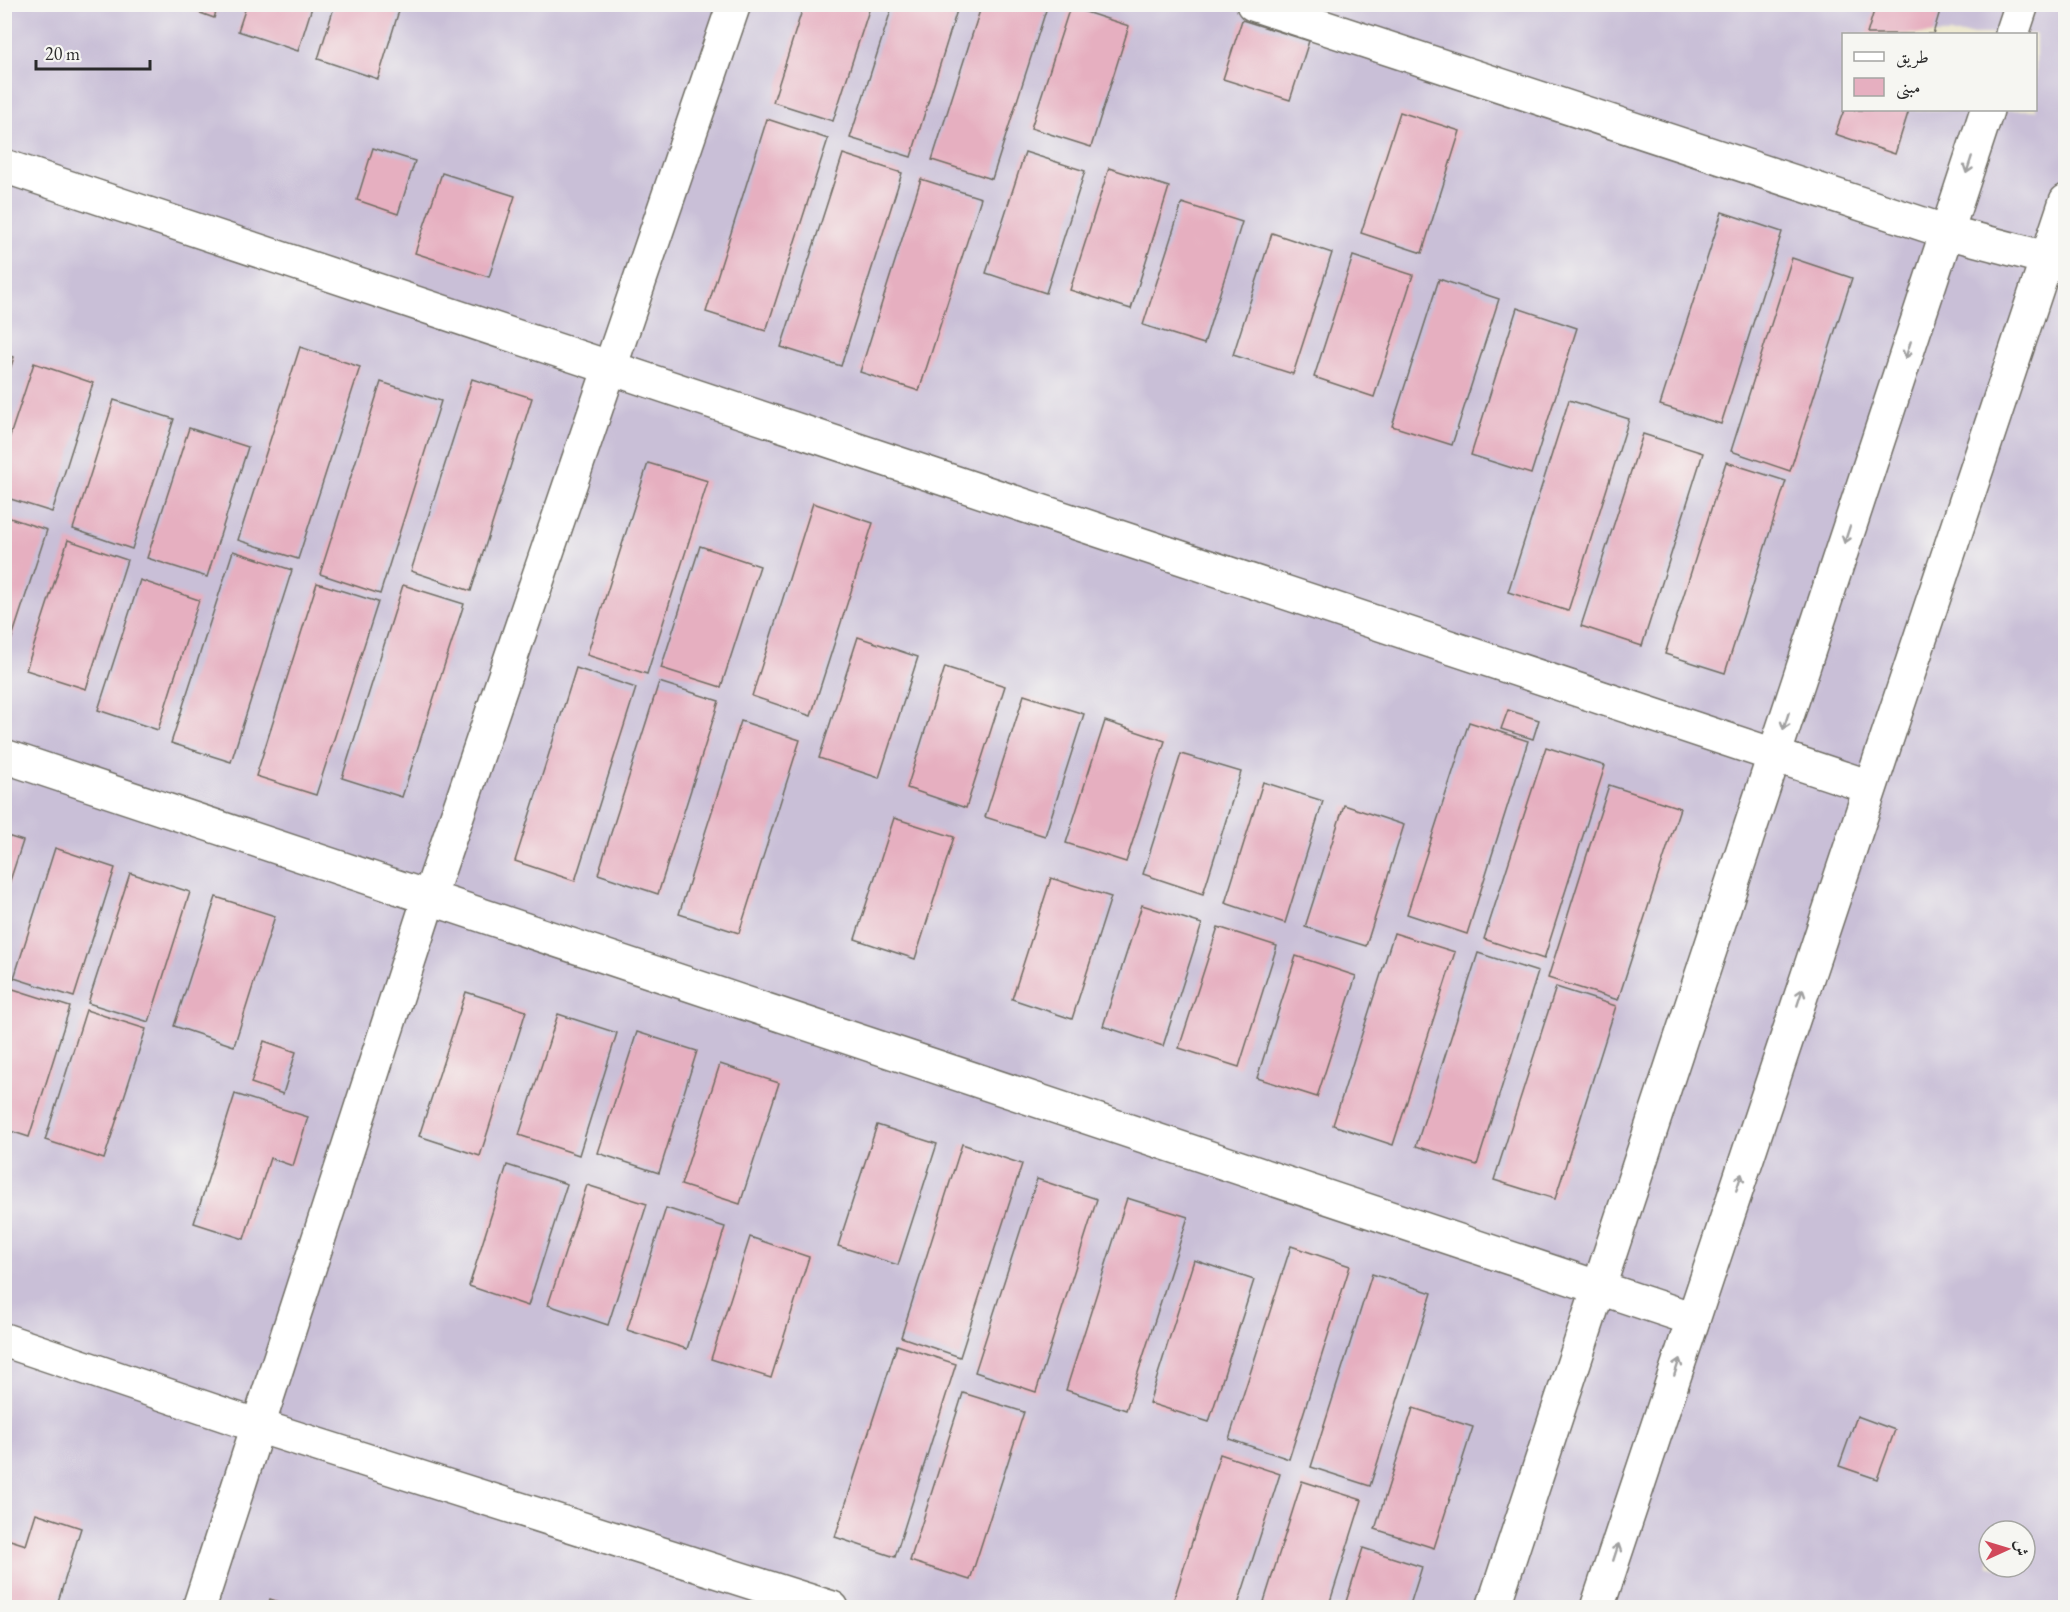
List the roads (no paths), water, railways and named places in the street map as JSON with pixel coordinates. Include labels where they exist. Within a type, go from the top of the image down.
[{"type":"street","points":[[199,1608],[429,898],[734,4]]},
{"type":"street","points":[[1253,4],[1947,232],[2046,258]]},
{"type":"street","points":[[2012,33],[2022,4]]},
{"type":"street","points":[[1493,1608],[1987,111]]},
{"type":"street","points":[[4,166],[1870,787]]},
{"type":"street","points":[[1597,1608],[2066,201]]},
{"type":"street","points":[[4,756],[1693,1319]]},
{"type":"street","points":[[4,1340],[258,1426],[832,1608]]}]
